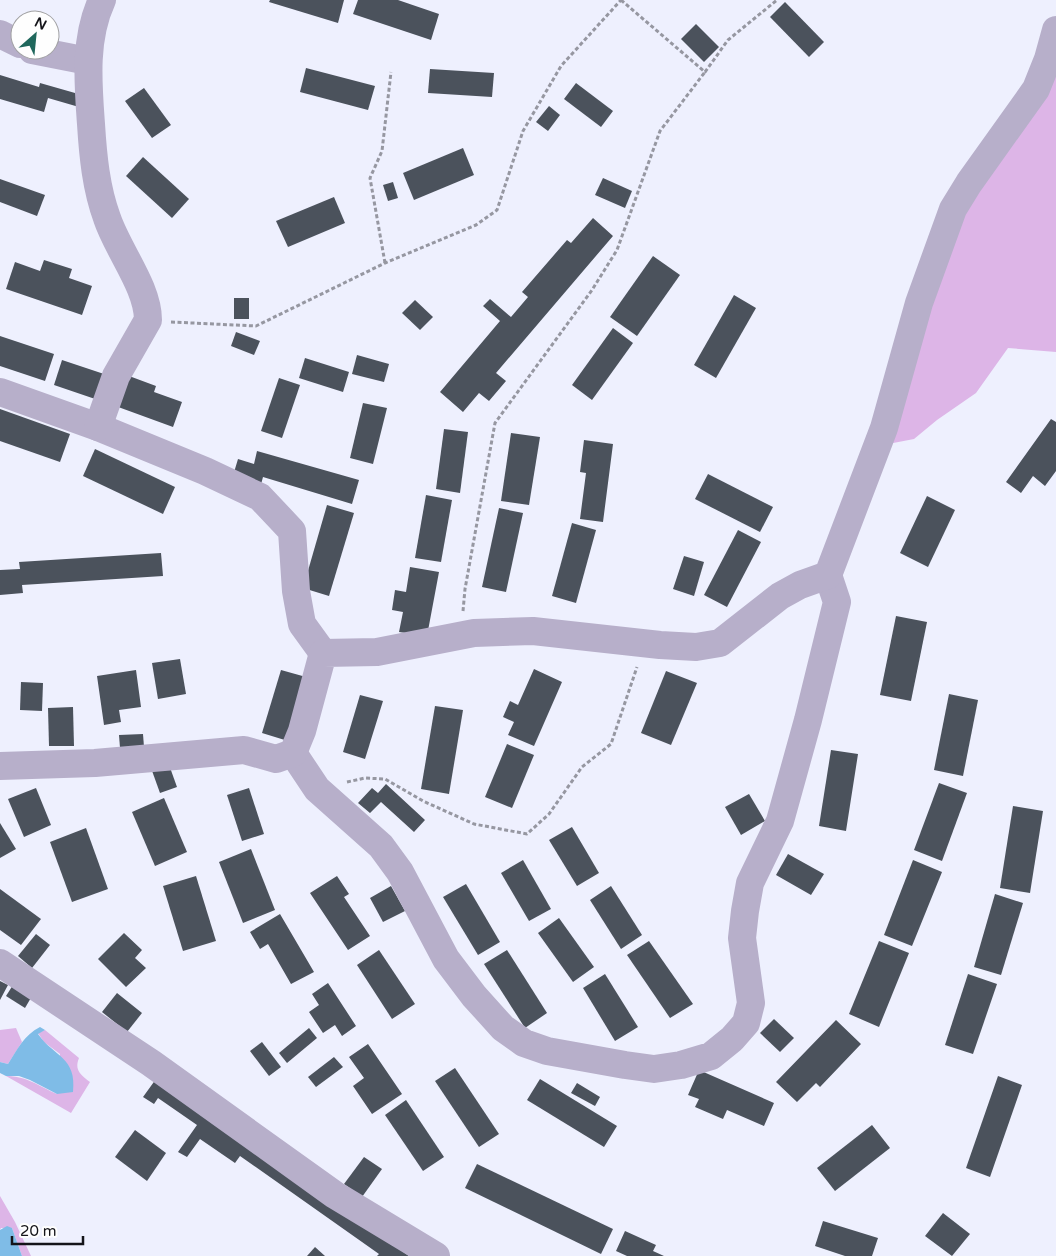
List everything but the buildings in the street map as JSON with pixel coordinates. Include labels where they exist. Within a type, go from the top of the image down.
[{"type":"street","points":[[98,427],[116,376],[148,320],[148,310],[142,291],[107,219],[97,183],[88,61],[92,30],[102,0]]},
{"type":"street","points":[[293,753],[317,789],[382,846],[400,872],[446,960],[474,996],[503,1028],[524,1043],[547,1051],[654,1069],[681,1065],[711,1056],[732,1039],[746,1023],[751,1002],[742,938],[750,883],[780,821],[815,693],[837,602],[828,575],[884,428],[919,303],[954,209],[969,183],[1036,89],[1048,59],[1056,30]]},
{"type":"street","points":[[60,56],[88,61]]},
{"type":"street","points":[[0,392],[98,427],[205,471],[260,497],[292,531],[296,591],[302,624],[323,653]]},
{"type":"street","points":[[323,653],[377,652],[474,634],[532,631],[660,645],[696,647],[720,642],[780,596],[800,585],[828,575]]},
{"type":"street","points":[[0,766],[95,763],[244,750],[276,759],[293,753],[302,731],[323,653]]},
{"type":"street","points":[[0,963],[151,1063],[335,1194],[436,1256]]},
{"type":"path","points":[[148,320],[256,326],[385,264],[476,225],[497,210],[523,131],[561,66],[621,0],[695,65],[706,72]]},
{"type":"path","points":[[461,636],[465,589],[495,423],[592,290],[617,250],[660,131],[706,72],[728,40],[777,0]]},
{"type":"path","points":[[385,264],[370,178],[382,151],[391,72]]},
{"type":"path","points":[[317,789],[365,778],[385,780],[424,801],[474,824],[527,834],[549,814],[582,766],[611,744],[640,658],[660,645]]},
{"type":"shaded area","points":[[1056,51],[1056,352],[1008,348],[976,393],[937,420],[914,439],[888,444],[960,207]]},
{"type":"shaded area","points":[[16,1028],[22,1042],[8,1064],[0,1062],[0,1030]]},
{"type":"shaded area","points":[[45,1030],[79,1058],[78,1069],[90,1082],[71,1113],[6,1076],[26,1080],[57,1094],[60,1054],[44,1042],[38,1033]]},
{"type":"shaded area","points":[[0,1196],[31,1256],[22,1256],[12,1228],[1,1228],[0,1230]]},
{"type":"water","points":[[40,1027],[45,1030],[38,1034],[44,1042],[68,1064],[73,1080],[73,1092],[57,1094],[30,1080],[19,1076],[6,1076],[0,1073],[0,1062],[8,1064],[25,1039]]},
{"type":"water","points":[[7,1226],[12,1228],[22,1256],[0,1256],[0,1230]]}]
